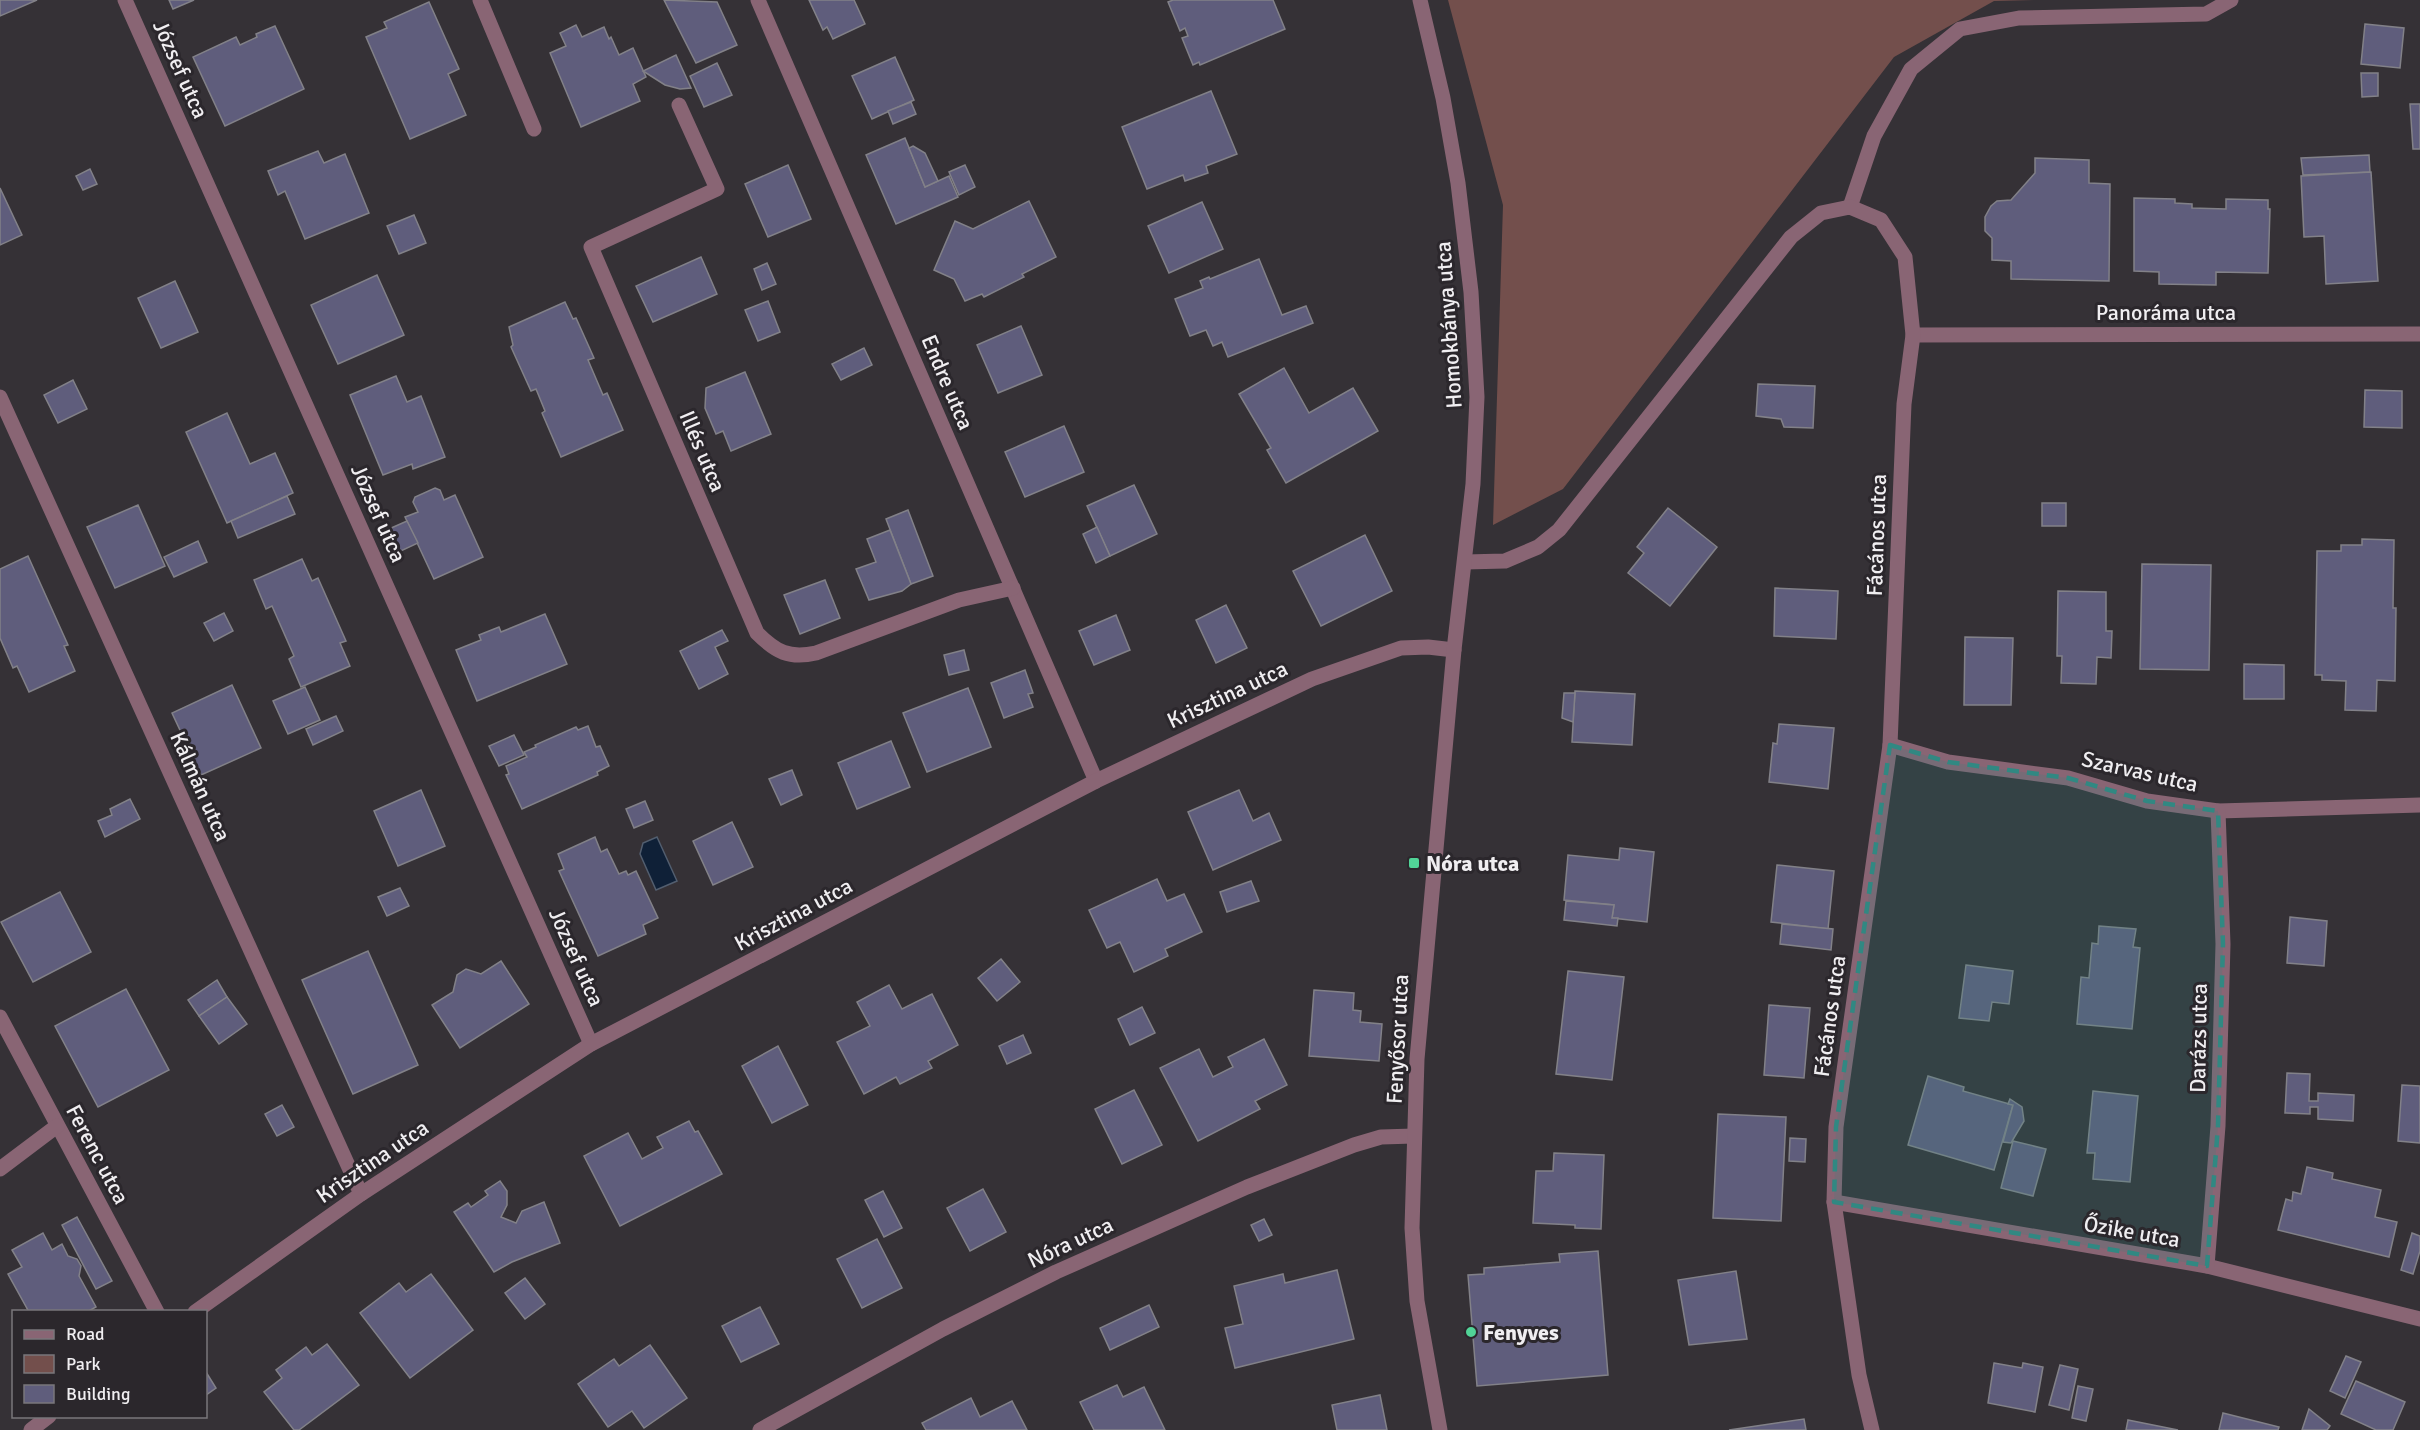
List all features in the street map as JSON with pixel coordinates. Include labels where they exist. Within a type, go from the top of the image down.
[{"type":"street","name":"József utca","points":[[125,0],[591,1044]]},
{"type":"street","points":[[480,0],[534,129]]},
{"type":"street","name":"Endre utca","points":[[758,0],[1096,781]]},
{"type":"street","name":"Homokbánya utca","points":[[1420,0],[1445,108],[1458,183],[1471,292],[1477,397],[1473,484],[1454,650]]},
{"type":"street","points":[[1465,562],[1505,561],[1538,547],[1559,530],[1791,237],[1821,213],[1850,207],[1874,136],[1911,69],[1960,29],[2019,18],[2206,14],[2230,0]]},
{"type":"street","name":"Illés utca","points":[[678,105],[717,189],[591,247],[757,633],[769,645],[799,657],[816,653],[959,600],[1013,588]]},
{"type":"street","name":"Fácános utca","points":[[1850,207],[1881,220],[1905,257],[1913,335],[1904,404],[1890,745],[1836,1127],[1834,1202],[1859,1375],[1872,1430]]},
{"type":"street","name":"Panoráma utca","points":[[1913,335],[2420,334]]},
{"type":"street","name":"Kálmán utca","points":[[0,397],[361,1194]]},
{"type":"street","name":"Krisztina utca","points":[[196,1310],[361,1194],[591,1044],[1096,781],[1312,679],[1401,648],[1428,647],[1454,650]]},
{"type":"street","name":"Fenyősor utca","points":[[1440,1430],[1418,1300],[1412,1228],[1417,1059],[1425,949],[1454,650]]},
{"type":"street","name":"Szarvas utca","points":[[1890,745],[1948,762],[2068,778],[2147,801],[2218,811],[2420,805]]},
{"type":"street","name":"Darázs utca","points":[[2206,1266],[2218,1126],[2220,1069],[2223,945],[2218,811]]},
{"type":"street","name":"Ferenc utca","points":[[0,1017],[156,1310]]},
{"type":"street","points":[[0,1169],[57,1126]]},
{"type":"street","name":"Nóra utca","points":[[760,1430],[943,1329],[1056,1272],[1247,1187],[1354,1144],[1381,1137],[1414,1136]]},
{"type":"street","name":"Őzike utca","points":[[1834,1202],[2206,1266],[2420,1319]]},
{"type":"street","points":[[31,1430],[46,1418]]},
{"type":"highlighted area","points":[[1890,745],[1948,762],[2068,778],[2147,801],[2218,811],[2223,944],[2218,1126],[2207,1266],[1834,1202],[1836,1127]]},
{"type":"green space","points":[[1448,0],[2037,0],[1994,1],[1894,57],[1563,489],[1493,525],[1503,205]]},
{"type":"water","points":[[657,837],[677,881],[656,890],[640,854],[643,843]]},
{"type":"building","points":[[0,0],[37,0],[0,16]]},
{"type":"building","points":[[169,0],[194,0],[173,9]]},
{"type":"building","points":[[664,0],[717,2],[737,45],[696,63]]},
{"type":"building","points":[[809,0],[854,0],[865,24],[833,39],[827,27],[823,30]]},
{"type":"building","points":[[1173,0],[1273,0],[1285,29],[1200,65],[1199,62],[1193,65],[1182,38],[1188,36],[1185,28],[1180,31],[1168,2]]},
{"type":"building","points":[[429,2],[459,69],[448,74],[466,115],[410,139],[366,37],[387,28],[384,22]]},
{"type":"building","points":[[2365,24],[2404,28],[2400,68],[2361,64]]},
{"type":"building","points":[[576,25],[582,37],[604,27],[619,55],[633,48],[646,77],[633,84],[640,101],[581,127],[550,53],[566,46],[560,33]]},
{"type":"building","points":[[275,26],[304,89],[225,126],[193,57],[236,37],[240,45],[257,37],[256,34]]},
{"type":"building","points":[[676,55],[691,88],[680,89],[665,85],[643,71]]},
{"type":"building","points":[[895,57],[914,100],[872,119],[852,76]]},
{"type":"building","points":[[717,63],[732,95],[704,107],[690,76]]},
{"type":"building","points":[[2361,73],[2378,73],[2378,96],[2362,97]]},
{"type":"building","points":[[1211,91],[1237,154],[1206,166],[1208,173],[1185,181],[1183,175],[1147,189],[1122,127]]},
{"type":"building","points":[[911,102],[916,114],[893,124],[888,111]]},
{"type":"building","points":[[2410,104],[2420,104],[2420,149],[2413,149]]},
{"type":"building","points":[[905,138],[925,187],[949,176],[958,197],[896,224],[866,155]]},
{"type":"building","points":[[913,146],[925,153],[938,181],[925,187],[909,148]]},
{"type":"building","points":[[318,151],[324,163],[345,154],[369,213],[305,239],[285,191],[278,195],[268,171]]},
{"type":"building","points":[[2369,155],[2370,172],[2303,175],[2301,158]]},
{"type":"building","points":[[2035,158],[2089,160],[2089,183],[2110,184],[2109,281],[2011,279],[2011,261],[1992,260],[1992,238],[1985,231],[1985,217],[1997,201],[2011,200],[2035,173]]},
{"type":"building","points":[[788,165],[811,219],[768,237],[745,184]]},
{"type":"building","points":[[965,165],[975,187],[959,195],[949,172]]},
{"type":"building","points":[[90,169],[97,184],[83,190],[76,176]]},
{"type":"building","points":[[2371,172],[2378,281],[2326,284],[2324,236],[2304,237],[2301,176]]},
{"type":"building","points":[[0,188],[22,235],[0,245]]},
{"type":"building","points":[[2134,198],[2175,199],[2175,203],[2192,204],[2192,208],[2226,209],[2226,199],[2268,200],[2268,209],[2270,209],[2268,273],[2216,272],[2216,285],[2159,284],[2159,272],[2134,271]]},
{"type":"building","points":[[1029,201],[1056,257],[1022,274],[1024,277],[984,297],[982,294],[965,301],[954,279],[934,270],[955,221],[973,229]]},
{"type":"building","points":[[1202,202],[1223,249],[1169,273],[1148,226]]},
{"type":"building","points":[[414,215],[426,243],[399,254],[387,226]]},
{"type":"building","points":[[701,257],[717,294],[653,322],[636,286]]},
{"type":"building","points":[[1259,259],[1282,315],[1306,306],[1313,323],[1228,357],[1222,342],[1213,346],[1206,330],[1190,336],[1175,299],[1203,288],[1200,281]]},
{"type":"building","points":[[767,263],[776,284],[762,290],[754,269]]},
{"type":"building","points":[[377,275],[404,335],[338,364],[311,305]]},
{"type":"building","points":[[175,281],[198,332],[161,348],[138,298]]},
{"type":"building","points":[[768,301],[780,332],[758,341],[745,310]]},
{"type":"building","points":[[565,302],[573,319],[576,318],[594,358],[588,360],[603,395],[607,393],[623,430],[561,457],[542,413],[545,411],[536,389],[531,391],[511,347],[513,345],[509,327]]},
{"type":"building","points":[[1021,326],[1042,375],[998,393],[977,345]]},
{"type":"building","points":[[864,348],[872,365],[841,380],[832,364]]},
{"type":"building","points":[[1284,368],[1309,413],[1353,388],[1378,431],[1286,483],[1267,450],[1271,448],[1239,394]]},
{"type":"building","points":[[745,372],[771,434],[731,451],[723,431],[716,434],[705,408],[706,388]]},
{"type":"building","points":[[396,376],[407,402],[421,396],[445,457],[413,469],[412,464],[383,475],[350,395]]},
{"type":"building","points":[[73,380],[87,409],[58,423],[44,395]]},
{"type":"building","points":[[1758,384],[1815,386],[1813,428],[1784,427],[1781,419],[1756,416]]},
{"type":"building","points":[[2365,390],[2402,391],[2402,428],[2364,427]]},
{"type":"building","points":[[227,413],[250,464],[275,453],[293,493],[227,523],[186,432]]},
{"type":"building","points":[[1064,426],[1084,472],[1025,497],[1005,452]]},
{"type":"building","points":[[1134,485],[1157,534],[1110,556],[1087,506]]},
{"type":"building","points":[[435,488],[440,490],[444,500],[455,495],[483,557],[434,579],[405,517],[418,512],[413,502],[415,497]]},
{"type":"building","points":[[287,496],[295,514],[238,538],[231,521]]},
{"type":"building","points":[[2042,503],[2066,503],[2066,526],[2042,526]]},
{"type":"building","points":[[138,505],[165,566],[115,588],[87,527]]},
{"type":"building","points":[[1668,508],[1717,547],[1670,606],[1628,573],[1644,553],[1637,547]]},
{"type":"building","points":[[908,510],[933,576],[911,584],[886,519]]},
{"type":"building","points":[[407,521],[418,543],[390,556],[380,533]]},
{"type":"building","points":[[1097,527],[1110,556],[1096,563],[1083,534]]},
{"type":"building","points":[[890,530],[911,584],[902,591],[869,600],[856,569],[876,562],[867,539]]},
{"type":"building","points":[[1365,535],[1392,591],[1321,626],[1293,571]]},
{"type":"building","points":[[2362,539],[2394,540],[2395,681],[2377,680],[2376,711],[2345,710],[2346,681],[2322,680],[2322,675],[2315,675],[2317,551],[2341,551],[2341,545],[2362,545]]},
{"type":"building","points":[[198,541],[207,562],[174,577],[164,557]]},
{"type":"building","points":[[28,556],[68,645],[64,646],[75,671],[29,692],[17,666],[13,668],[0,638],[0,569]]},
{"type":"building","points":[[302,559],[312,581],[318,578],[346,641],[340,643],[350,666],[301,687],[289,659],[294,656],[272,606],[266,609],[254,580]]},
{"type":"building","points":[[2142,564],[2211,565],[2209,670],[2140,669]]},
{"type":"building","points":[[825,580],[840,618],[800,634],[784,595]]},
{"type":"building","points":[[1775,588],[1838,591],[1836,639],[1774,636]]},
{"type":"building","points":[[2058,591],[2106,592],[2106,631],[2112,631],[2111,658],[2097,657],[2096,684],[2061,683],[2062,656],[2057,656]]},
{"type":"building","points":[[1226,605],[1247,648],[1216,663],[1196,620]]},
{"type":"building","points":[[224,613],[233,631],[214,641],[204,623]]},
{"type":"building","points":[[545,614],[567,664],[477,701],[456,650],[481,640],[479,635],[499,627],[501,632]]},
{"type":"building","points":[[1116,615],[1130,650],[1094,665],[1079,631]]},
{"type":"building","points":[[722,630],[728,641],[715,647],[728,674],[699,689],[680,651]]},
{"type":"building","points":[[1965,637],[2013,638],[2011,705],[1964,705]]},
{"type":"building","points":[[964,650],[969,670],[949,675],[944,655]]},
{"type":"building","points":[[2244,664],[2284,665],[2284,699],[2244,699]]},
{"type":"building","points":[[1025,670],[1033,693],[1028,694],[1033,707],[1004,718],[991,683]]},
{"type":"building","points":[[232,685],[261,748],[201,775],[172,713]]},
{"type":"building","points":[[305,687],[320,720],[288,734],[273,701]]},
{"type":"building","points":[[968,688],[991,747],[927,772],[903,713]]},
{"type":"building","points":[[1575,691],[1635,694],[1632,745],[1572,742]]},
{"type":"building","points":[[1564,693],[1575,693],[1573,722],[1562,718]]},
{"type":"building","points":[[336,716],[343,731],[313,745],[306,729]]},
{"type":"building","points":[[1779,724],[1834,728],[1828,789],[1769,782],[1773,743],[1777,744]]},
{"type":"building","points":[[588,726],[596,747],[600,746],[609,766],[597,772],[598,775],[522,809],[506,775],[509,774],[506,766],[527,757],[524,752],[536,747],[535,745],[576,727],[578,730]]},
{"type":"building","points":[[514,735],[524,755],[499,766],[489,746]]},
{"type":"building","points":[[891,741],[910,787],[857,809],[838,763]]},
{"type":"building","points":[[792,770],[802,795],[781,805],[769,779]]},
{"type":"building","points":[[421,790],[445,846],[398,866],[374,811]]},
{"type":"building","points":[[1239,790],[1253,821],[1269,813],[1281,840],[1213,870],[1188,812]]},
{"type":"building","points":[[130,799],[140,819],[105,837],[98,821],[112,815],[110,809]]},
{"type":"building","points":[[645,801],[653,820],[634,828],[626,809]]},
{"type":"building","points":[[732,822],[753,867],[713,885],[693,841]]},
{"type":"building","points":[[595,837],[601,852],[607,849],[619,874],[626,871],[628,875],[636,871],[658,918],[643,925],[646,934],[598,956],[559,871],[564,869],[558,854]]},
{"type":"building","points":[[1620,848],[1654,852],[1647,922],[1612,918],[1614,905],[1564,900],[1568,855],[1619,860]]},
{"type":"building","points":[[1777,865],[1834,871],[1828,929],[1771,922]]},
{"type":"building","points":[[1157,879],[1167,901],[1184,894],[1202,932],[1165,949],[1168,956],[1134,972],[1120,942],[1107,948],[1089,910]]},
{"type":"building","points":[[1251,881],[1259,901],[1227,912],[1220,892]]},
{"type":"building","points":[[400,888],[409,906],[387,916],[378,897]]},
{"type":"building","points":[[60,892],[91,952],[33,982],[1,922]]},
{"type":"building","points":[[1566,901],[1614,905],[1612,918],[1618,918],[1617,926],[1564,920]]},
{"type":"building","points":[[2290,917],[2327,921],[2324,966],[2287,963]]},
{"type":"building","points":[[1782,924],[1833,929],[1831,950],[1780,944]]},
{"type":"building","points":[[2099,926],[2136,929],[2133,947],[2140,948],[2132,1029],[2077,1024],[2081,977],[2089,978],[2092,943],[2098,944]]},
{"type":"building","points":[[368,951],[418,1065],[353,1094],[302,980]]},
{"type":"building","points":[[1001,959],[1020,982],[997,1001],[978,978]]},
{"type":"building","points":[[501,961],[529,1004],[460,1048],[432,1005],[453,992],[457,975],[466,969],[481,974]]},
{"type":"building","points":[[1966,965],[2013,971],[2009,1004],[1992,1002],[1989,1021],[1959,1018]]},
{"type":"building","points":[[1568,971],[1624,977],[1612,1080],[1556,1074]]},
{"type":"building","points":[[217,980],[227,997],[199,1016],[188,1000]]},
{"type":"building","points":[[889,985],[902,1009],[932,994],[958,1045],[928,1061],[932,1068],[900,1084],[896,1077],[864,1094],[837,1042],[870,1026],[857,1002]]},
{"type":"building","points":[[126,989],[169,1070],[98,1107],[55,1026]]},
{"type":"building","points":[[1314,990],[1354,993],[1353,1010],[1361,1011],[1360,1022],[1382,1024],[1379,1061],[1309,1056]]},
{"type":"building","points":[[227,997],[247,1024],[219,1044],[199,1016]]},
{"type":"building","points":[[1769,1005],[1810,1008],[1804,1078],[1764,1075]]},
{"type":"building","points":[[1142,1007],[1155,1033],[1130,1045],[1118,1019]]},
{"type":"building","points":[[1023,1035],[1031,1053],[1007,1064],[999,1046]]},
{"type":"building","points":[[1264,1039],[1287,1085],[1255,1101],[1260,1109],[1198,1141],[1160,1068],[1199,1049],[1213,1077],[1233,1067],[1228,1057]]},
{"type":"building","points":[[778,1046],[808,1105],[772,1123],[742,1066]]},
{"type":"building","points":[[2287,1073],[2310,1074],[2309,1101],[2318,1101],[2318,1093],[2354,1095],[2353,1121],[2318,1119],[2318,1107],[2310,1107],[2310,1114],[2285,1113]]},
{"type":"building","points":[[1928,1076],[1964,1087],[1963,1091],[2013,1105],[1994,1170],[1908,1145]]},
{"type":"building","points":[[2402,1085],[2420,1086],[2420,1143],[2398,1141]]},
{"type":"building","points":[[1134,1090],[1162,1145],[1122,1164],[1095,1109]]},
{"type":"building","points":[[2093,1091],[2138,1096],[2130,1182],[2093,1179],[2095,1153],[2087,1153]]},
{"type":"building","points":[[2010,1099],[2022,1107],[2024,1121],[2011,1143],[2003,1142],[2013,1105],[2008,1104]]},
{"type":"building","points":[[282,1105],[294,1127],[277,1136],[265,1114]]},
{"type":"building","points":[[1718,1114],[1786,1117],[1781,1221],[1713,1218]]},
{"type":"building","points":[[689,1121],[695,1132],[698,1131],[722,1174],[620,1226],[584,1156],[628,1133],[642,1159],[663,1148],[657,1137]]},
{"type":"building","points":[[1790,1138],[1806,1139],[1805,1162],[1789,1161]]},
{"type":"building","points":[[2013,1141],[2046,1149],[2033,1196],[2001,1188]]},
{"type":"building","points":[[1554,1153],[1604,1155],[1601,1229],[1533,1223],[1536,1171],[1553,1171]]},
{"type":"building","points":[[2307,1167],[2333,1173],[2332,1179],[2381,1190],[2375,1217],[2397,1222],[2389,1257],[2278,1230],[2286,1199],[2292,1201],[2293,1192],[2301,1194]]},
{"type":"building","points":[[500,1181],[507,1191],[507,1205],[501,1217],[516,1223],[522,1211],[544,1202],[560,1243],[512,1262],[494,1272],[454,1212],[468,1203],[471,1207],[488,1195],[485,1191]]},
{"type":"building","points":[[983,1189],[1006,1232],[970,1251],[947,1208]]},
{"type":"building","points":[[883,1191],[902,1228],[884,1237],[865,1200]]},
{"type":"building","points":[[77,1217],[112,1281],[96,1289],[62,1225]]},
{"type":"building","points":[[1264,1219],[1272,1235],[1259,1241],[1251,1225]]},
{"type":"building","points":[[43,1233],[52,1250],[62,1244],[68,1256],[77,1259],[81,1266],[79,1276],[96,1307],[91,1310],[28,1310],[8,1274],[22,1267],[12,1250]]},
{"type":"building","points":[[2412,1233],[2420,1236],[2420,1251],[2413,1274],[2401,1270]]},
{"type":"building","points":[[877,1239],[902,1288],[862,1308],[837,1259]]},
{"type":"building","points":[[1598,1251],[1608,1375],[1477,1386],[1468,1275],[1484,1274],[1484,1268],[1560,1262],[1559,1254]]},
{"type":"building","points":[[1337,1270],[1354,1339],[1235,1368],[1225,1328],[1243,1324],[1234,1286],[1283,1274],[1285,1283]]},
{"type":"building","points":[[1736,1271],[1747,1339],[1689,1345],[1678,1280]]},
{"type":"building","points":[[431,1274],[473,1330],[410,1378],[360,1313],[399,1283],[406,1292]]},
{"type":"building","points":[[525,1278],[545,1304],[525,1319],[505,1293]]},
{"type":"building","points":[[1149,1305],[1159,1327],[1110,1350],[1100,1328]]},
{"type":"building","points":[[760,1307],[779,1344],[741,1362],[722,1326]]},
{"type":"building","points":[[327,1344],[359,1385],[299,1430],[294,1430],[264,1392],[282,1378],[276,1370],[306,1347],[312,1355]]},
{"type":"building","points":[[650,1345],[687,1398],[644,1428],[632,1411],[608,1427],[578,1384],[614,1359],[619,1366]]},
{"type":"building","points":[[2346,1356],[2361,1362],[2345,1398],[2330,1391]]},
{"type":"building","points":[[1994,1363],[2022,1368],[2023,1363],[2043,1367],[2035,1412],[1988,1403]]},
{"type":"building","points":[[2060,1365],[2078,1369],[2069,1410],[2049,1405]]},
{"type":"building","points":[[207,1374],[216,1388],[207,1394]]},
{"type":"building","points":[[2356,1381],[2405,1402],[2393,1430],[2376,1430],[2341,1414]]},
{"type":"building","points":[[1117,1385],[1123,1397],[1144,1387],[1165,1430],[1094,1430],[1080,1402]]},
{"type":"building","points":[[2078,1386],[2093,1389],[2086,1421],[2072,1418]]},
{"type":"building","points":[[1380,1395],[1387,1430],[1337,1430],[1332,1405]]},
{"type":"building","points":[[971,1398],[980,1417],[1012,1401],[1027,1430],[926,1430],[922,1423]]},
{"type":"building","points":[[2309,1409],[2330,1426],[2327,1430],[2302,1430]]},
{"type":"building","points":[[2223,1413],[2279,1427],[2278,1430],[2219,1430]]},
{"type":"building","points":[[1804,1419],[1806,1430],[1729,1430]]},
{"type":"building","points":[[2128,1420],[2178,1430],[2126,1430]]},
{"type":"place","name":"Nóra utca","points":[[1414,863]]},
{"type":"place","name":"Fenyves","points":[[1471,1332]]}]
